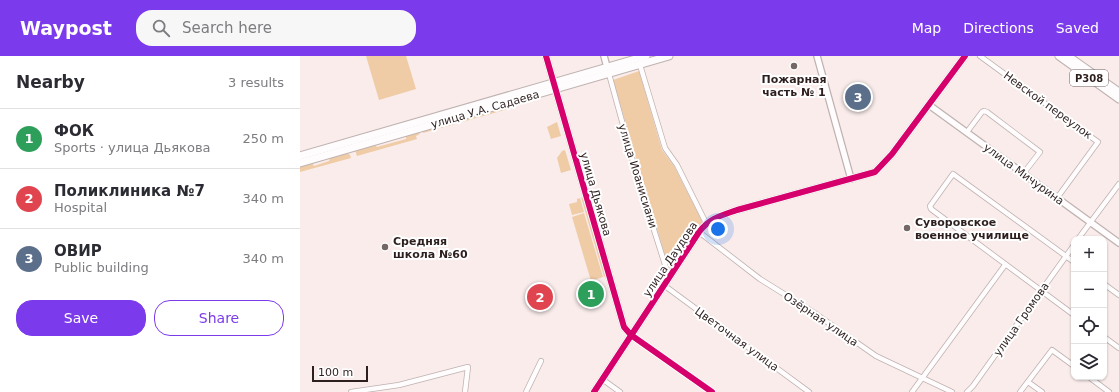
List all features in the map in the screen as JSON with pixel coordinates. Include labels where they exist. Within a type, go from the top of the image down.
[{"type":"main road","name":"улица У.А. Садаева","points":[[300,163],[608,70],[646,56]]},
{"type":"main road","name":"улица У.А. Садаева","points":[[638,60],[669,56]]},
{"type":"main road","name":"P308","points":[[1058,56],[1119,99]]},
{"type":"main road","name":"P308","points":[[1068,56],[1119,92]]},
{"type":"main road","name":"улица У.А. Садаева","points":[[300,156],[554,86]]},
{"type":"street","name":"улица Дьякова","points":[[546,56],[624,327],[631,335]]},
{"type":"street","name":"улица Иоанисиани","points":[[604,56],[637,176],[667,271],[671,276]]},
{"type":"street","points":[[817,56],[851,179]]},
{"type":"street","name":"улица Даудова","points":[[594,392],[706,223],[717,217],[737,210],[868,175],[880,168],[965,56]]},
{"type":"street","name":"Невской переулок","points":[[980,56],[1098,142],[1057,198]]},
{"type":"street","points":[[638,60],[664,148],[677,165],[706,223]]},
{"type":"street","name":"улица Мичурина","points":[[929,105],[1119,243]]},
{"type":"street","points":[[967,132],[982,112],[987,112],[1040,152],[1023,174]]},
{"type":"street","points":[[1071,260],[953,174],[930,206],[931,209],[1071,313]]},
{"type":"street","points":[[1080,236],[1119,184]]},
{"type":"street","name":"Озёрная улица","points":[[699,232],[760,279],[813,312],[876,356],[952,392]]},
{"type":"street","name":"улица Громова","points":[[967,392],[973,386],[1071,249]]},
{"type":"street","points":[[912,392],[1006,265]]},
{"type":"street","name":"Цветочная улица","points":[[664,286],[809,392]]},
{"type":"street","points":[[1107,286],[1119,295]]},
{"type":"street","points":[[631,335],[712,392]]},
{"type":"street","points":[[1107,339],[1119,348]]},
{"type":"street","points":[[1020,392],[1052,350],[1071,364]]},
{"type":"street","points":[[526,392],[541,361]]},
{"type":"street","points":[[351,392],[399,385],[468,367],[465,392]]},
{"type":"street","points":[[602,379],[620,392]]},
{"type":"street","points":[[1093,380],[1110,392]]},
{"type":"street","points":[[1028,382],[1042,392]]},
{"type":"street","points":[[398,392],[399,385]]},
{"type":"shaded area","points":[[366,56],[406,56],[416,89],[379,100]]},
{"type":"shaded area","points":[[639,71],[662,150],[674,166],[703,223],[671,270],[669,269],[613,80]]},
{"type":"shaded area","points":[[507,106],[508,109],[423,133],[424,130]]},
{"type":"shaded area","points":[[557,122],[561,136],[551,139],[547,127]]},
{"type":"shaded area","points":[[418,132],[420,134],[416,136],[417,139],[357,156],[355,150],[375,145],[377,147],[406,139],[406,136]]},
{"type":"shaded area","points":[[565,150],[571,170],[561,173],[557,158],[562,151]]},
{"type":"shaded area","points":[[347,153],[351,158],[300,172],[300,166],[312,163],[314,166],[329,161],[330,158]]},
{"type":"shaded area","points":[[581,197],[585,200],[606,275],[604,277]]},
{"type":"shaded area","points":[[580,198],[584,212],[572,215],[569,204],[577,202],[577,199]]},
{"type":"shaded area","points":[[584,213],[603,277],[591,281],[572,217]]},
{"type":"cycle path","points":[[546,56],[624,327],[631,335],[712,392]]},
{"type":"cycle path","points":[[594,392],[703,227],[716,218],[737,210],[875,172],[892,154],[965,56]]},
{"type":"place","name":"Пожарная часть № 1","points":[[794,66]]},
{"type":"place","name":"ОВИР","points":[[858,97]]},
{"type":"place","name":"Суворовское военное училище","points":[[907,228]]},
{"type":"place","name":"Средняя школа №60","points":[[385,247]]},
{"type":"place","name":"ФОК","points":[[591,294]]},
{"type":"place","name":"Поликлиника №7","points":[[540,297]]}]
